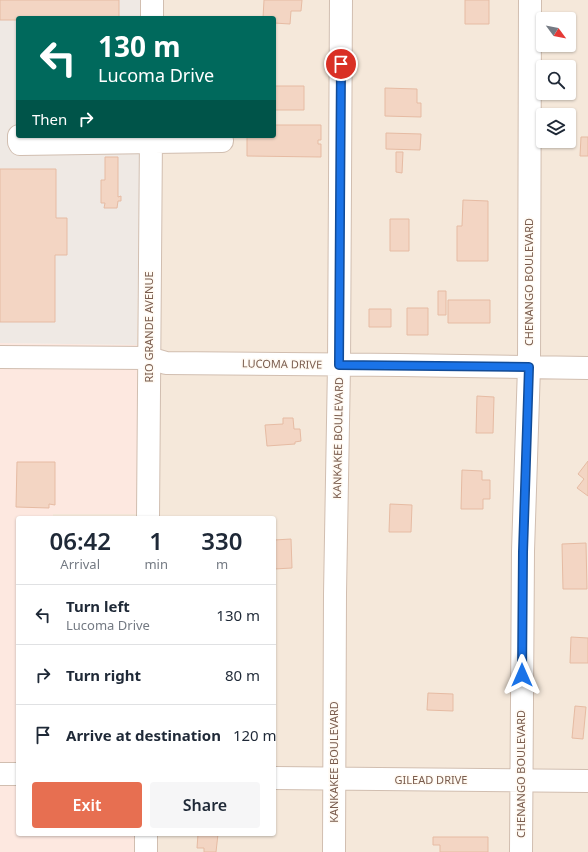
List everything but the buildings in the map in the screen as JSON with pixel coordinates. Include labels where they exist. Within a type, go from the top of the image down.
[{"type":"street","points":[[152,0],[152,16]]},
{"type":"street","name":"KANKAKEE BOULEVARD","points":[[334,852],[341,0]]},
{"type":"street","name":"CHENANGO BOULEVARD","points":[[521,852],[523,552],[529,367],[530,0]]},
{"type":"street","points":[[19,138],[20,144],[151,139],[222,141]]},
{"type":"street","name":"RIO GRANDE AVENUE","points":[[148,516],[151,139]]},
{"type":"street","name":"LUCOMA DRIVE","points":[[0,357],[149,358],[166,363],[588,368]]},
{"type":"street","points":[[0,774],[16,774]]},
{"type":"street","name":"GILEAD DRIVE","points":[[276,778],[588,781]]},
{"type":"street","points":[[146,836],[146,852]]},
{"type":"shaded area","points":[[0,0],[141,0],[141,16],[16,16],[16,138],[140,138],[137,345],[0,343]]},
{"type":"shaded area","points":[[141,0],[588,0],[588,852],[137,852],[138,836],[276,836],[276,516],[53,516],[53,514],[139,514],[137,345],[140,138],[276,138],[276,16],[141,16]]},
{"type":"shaded area","points":[[0,343],[137,345],[139,514],[53,514],[53,516],[16,516],[16,836],[138,836],[137,852],[0,852]]},
{"type":"route","points":[[341,64],[339,365],[529,367],[523,552],[522,675]]}]
